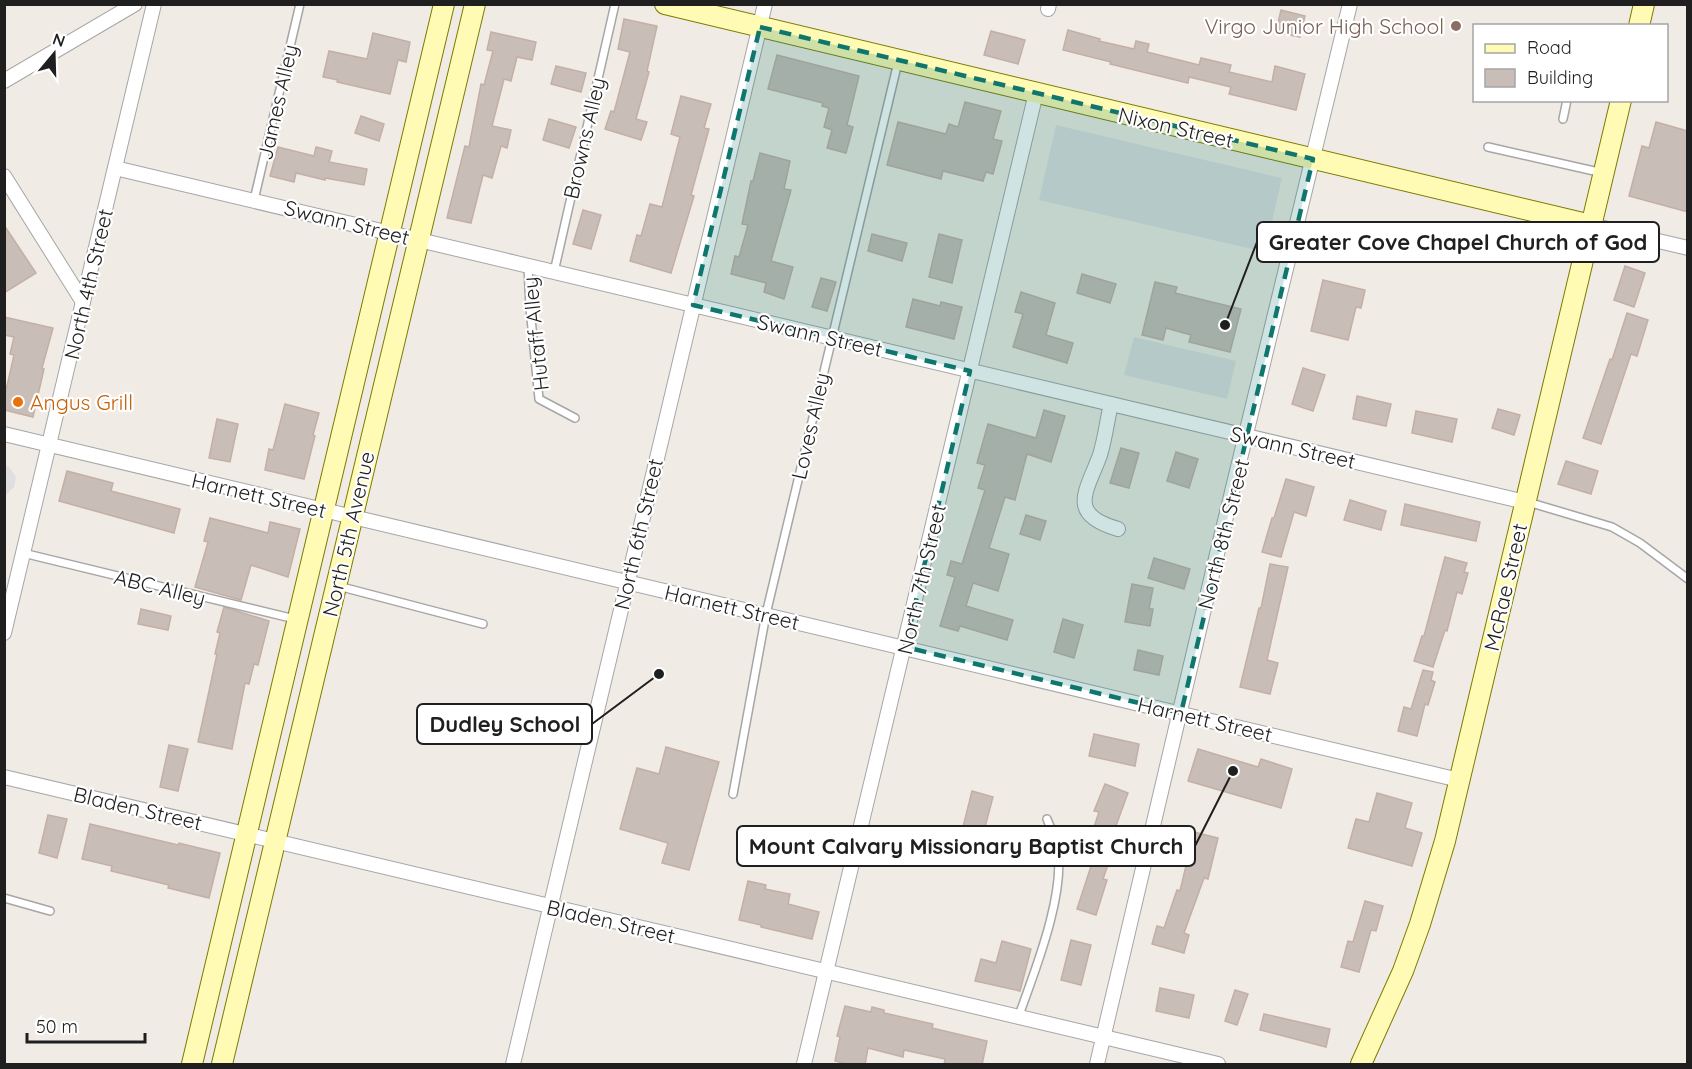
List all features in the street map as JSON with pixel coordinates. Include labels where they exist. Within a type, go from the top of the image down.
[{"type":"street","points":[[4,81],[135,4]]},
{"type":"street","name":"North 4th Street","points":[[4,633],[154,4]]},
{"type":"street","name":"North 5th Avenue","points":[[192,1065],[245,833],[444,4]]},
{"type":"street","name":"North 5th Avenue","points":[[222,1065],[474,4]]},
{"type":"street","name":"Nixon Street","points":[[665,4],[1688,248]]},
{"type":"street","name":"North 6th Street","points":[[513,1065],[765,4]]},
{"type":"street","name":"North 8th Street","points":[[1097,1065],[1350,4]]},
{"type":"street","points":[[1639,24],[1644,4]]},
{"type":"street","name":"North 7th Street","points":[[804,1065],[1036,93]]},
{"type":"street","name":"McRae Street","points":[[1361,1065],[1420,924],[1445,841],[1621,102]]},
{"type":"street","name":"Swann Street","points":[[115,168],[1526,502]]},
{"type":"street","points":[[4,176],[83,302]]},
{"type":"street","points":[[1111,404],[1100,455],[1084,496],[1084,506],[1092,516],[1107,526],[1118,529]]},
{"type":"street","name":"Harnett Street","points":[[4,434],[1460,780]]},
{"type":"street","name":"Bladen Street","points":[[4,777],[1218,1065]]},
{"type":"lane","name":"James Alley","points":[[254,200],[300,4]]},
{"type":"lane","name":"Browns Alley","points":[[554,272],[615,4]]},
{"type":"lane","name":"Loves Alley","points":[[733,794],[766,614],[898,60]]},
{"type":"lane","points":[[1563,119],[1567,102]]},
{"type":"lane","points":[[1488,147],[1604,173]]},
{"type":"lane","name":"Hutaff Alley","points":[[528,266],[539,399],[575,418]]},
{"type":"lane","points":[[1526,502],[1612,527],[1640,543],[1688,579]]},
{"type":"lane","name":"ABC Alley","points":[[23,553],[297,620]]},
{"type":"lane","points":[[335,586],[483,624]]},
{"type":"lane","points":[[1018,1018],[1053,911],[1058,867],[1057,845],[1047,819]]},
{"type":"lane","points":[[4,898],[50,911]]},
{"type":"highlighted area","points":[[760,27],[1313,159],[1181,713],[905,647],[970,371],[693,305]]},
{"type":"shaded area","points":[[1056,125],[1282,178],[1265,252],[1039,200]]},
{"type":"shaded area","points":[[1134,337],[1236,361],[1227,399],[1124,375]]},
{"type":"shaded area","points":[[5,465],[16,477],[14,487],[5,496]]},
{"type":"building","points":[[1281,10],[1305,16],[1300,37],[1276,32]]},
{"type":"building","points":[[624,19],[657,26],[647,71],[649,72],[636,119],[647,122],[641,140],[605,129],[611,111],[614,112],[630,52],[618,49]]},
{"type":"building","points":[[1068,30],[1100,39],[1099,41],[1134,49],[1136,41],[1149,44],[1147,52],[1199,65],[1201,58],[1231,65],[1229,72],[1272,82],[1275,66],[1305,74],[1296,110],[1229,94],[1231,87],[1189,77],[1188,83],[1063,50]]},
{"type":"building","points":[[991,31],[1025,40],[1018,64],[984,55]]},
{"type":"building","points":[[491,32],[536,42],[532,60],[517,57],[511,81],[504,79],[492,126],[511,130],[507,148],[501,146],[492,178],[483,175],[471,223],[447,218],[465,146],[469,147],[481,84],[484,85],[493,51],[487,50]]},
{"type":"building","points":[[373,33],[410,42],[406,62],[398,60],[390,94],[323,77],[329,51],[367,59]]},
{"type":"building","points":[[777,55],[859,76],[847,125],[853,127],[846,153],[827,148],[832,130],[824,127],[829,108],[822,106],[823,103],[768,89]]},
{"type":"building","points":[[556,66],[586,73],[581,92],[551,84]]},
{"type":"building","points":[[681,96],[711,104],[704,128],[709,129],[691,195],[694,196],[671,273],[630,261],[637,235],[641,236],[650,204],[662,207],[680,137],[671,134]]},
{"type":"building","points":[[965,102],[1001,111],[993,139],[1002,141],[993,174],[986,172],[983,181],[943,171],[941,179],[887,165],[898,122],[946,134],[949,124],[958,127]]},
{"type":"building","points":[[361,116],[384,124],[379,141],[355,133]]},
{"type":"building","points":[[549,119],[576,127],[569,148],[543,140]]},
{"type":"building","points":[[1656,122],[1688,131],[1688,212],[1629,196],[1642,146],[1649,148]]},
{"type":"building","points":[[278,147],[314,156],[316,147],[332,151],[329,162],[367,169],[364,185],[325,178],[325,180],[296,173],[294,182],[270,176]]},
{"type":"building","points":[[760,153],[790,161],[784,189],[791,190],[771,261],[793,267],[784,299],[764,292],[766,283],[731,274],[735,256],[739,257],[748,225],[742,224],[751,181],[753,181]]},
{"type":"building","points":[[583,210],[601,215],[591,249],[573,244]]},
{"type":"building","points":[[4,225],[36,273],[4,293]]},
{"type":"building","points":[[872,234],[907,243],[902,261],[868,251]]},
{"type":"building","points":[[939,234],[962,240],[952,283],[929,277]]},
{"type":"building","points":[[1625,266],[1645,273],[1634,307],[1614,300]]},
{"type":"building","points":[[1082,274],[1116,284],[1110,303],[1077,293]]},
{"type":"building","points":[[821,278],[836,282],[827,311],[812,307]]},
{"type":"building","points":[[1323,280],[1365,290],[1361,308],[1356,307],[1348,340],[1311,331]]},
{"type":"building","points":[[1155,282],[1177,287],[1175,293],[1241,309],[1230,352],[1189,342],[1191,335],[1166,328],[1163,340],[1142,335]]},
{"type":"building","points":[[1021,292],[1055,303],[1046,335],[1073,343],[1067,363],[1013,347],[1023,314],[1015,312]]},
{"type":"building","points":[[913,299],[940,306],[941,302],[962,307],[954,339],[906,327]]},
{"type":"building","points":[[1627,313],[1648,320],[1637,356],[1631,354],[1601,444],[1583,438]]},
{"type":"building","points":[[4,317],[53,328],[42,368],[44,369],[33,417],[4,410],[4,399],[14,355],[10,354],[14,337],[4,335]]},
{"type":"building","points":[[1303,368],[1325,375],[1313,411],[1292,404]]},
{"type":"building","points":[[1357,396],[1391,404],[1386,426],[1353,419]]},
{"type":"building","points":[[285,404],[319,413],[304,479],[265,470],[269,449],[273,450]]},
{"type":"building","points":[[1498,409],[1520,415],[1514,435],[1492,428]]},
{"type":"building","points":[[1044,410],[1065,416],[1051,462],[1027,454],[1015,500],[1005,497],[989,548],[1009,554],[998,591],[973,583],[966,606],[1013,620],[1007,640],[960,626],[958,631],[940,626],[955,577],[947,575],[951,561],[962,564],[985,490],[978,488],[985,465],[977,463],[988,424],[1036,438]]},
{"type":"building","points":[[1416,411],[1457,419],[1452,442],[1412,433]]},
{"type":"building","points":[[217,419],[238,424],[230,462],[209,458]]},
{"type":"building","points":[[1121,448],[1139,453],[1129,488],[1110,483]]},
{"type":"building","points":[[1176,452],[1198,459],[1189,488],[1167,481]]},
{"type":"building","points":[[1566,461],[1598,471],[1591,494],[1558,484]]},
{"type":"building","points":[[67,471],[113,483],[111,491],[180,509],[174,533],[59,501]]},
{"type":"building","points":[[1286,479],[1314,487],[1306,516],[1294,512],[1281,557],[1262,552]]},
{"type":"building","points":[[1350,500],[1386,511],[1381,530],[1344,520]]},
{"type":"building","points":[[1405,504],[1480,522],[1476,541],[1401,525]]},
{"type":"building","points":[[1026,515],[1046,521],[1040,540],[1020,534]]},
{"type":"building","points":[[210,518],[268,533],[270,522],[300,529],[288,577],[251,565],[241,600],[195,587],[208,542],[204,541]]},
{"type":"building","points":[[1445,557],[1467,563],[1464,572],[1468,573],[1462,594],[1457,592],[1447,631],[1445,630],[1433,667],[1414,661],[1422,636],[1424,636]]},
{"type":"building","points":[[1154,558],[1190,569],[1184,589],[1148,578]]},
{"type":"building","points":[[1270,564],[1288,567],[1267,660],[1278,663],[1270,694],[1240,687]]},
{"type":"building","points":[[1132,584],[1153,588],[1149,609],[1153,609],[1150,626],[1125,622]]},
{"type":"building","points":[[224,607],[269,621],[258,665],[254,664],[249,684],[245,683],[232,749],[198,742],[217,654],[215,654],[220,633],[217,632]]},
{"type":"building","points":[[141,609],[171,616],[168,630],[138,624]]},
{"type":"building","points":[[1063,619],[1083,625],[1074,658],[1054,652]]},
{"type":"building","points":[[1138,650],[1163,656],[1159,675],[1134,670]]},
{"type":"building","points":[[1423,670],[1433,672],[1431,680],[1435,682],[1428,705],[1425,704],[1417,736],[1398,731],[1404,707],[1411,709]]},
{"type":"building","points":[[1094,734],[1139,744],[1135,766],[1089,756]]},
{"type":"building","points":[[169,745],[188,749],[178,791],[160,787]]},
{"type":"building","points":[[666,747],[719,762],[689,870],[662,863],[668,843],[620,829],[637,768],[659,774]]},
{"type":"building","points":[[1198,749],[1258,767],[1261,759],[1292,769],[1281,808],[1188,781]]},
{"type":"building","points":[[1105,784],[1128,793],[1113,834],[1118,836],[1103,879],[1107,880],[1096,915],[1077,909],[1094,857],[1085,854],[1099,812],[1094,811]]},
{"type":"building","points":[[972,791],[993,797],[985,827],[991,829],[987,844],[961,835]]},
{"type":"building","points":[[1377,793],[1412,803],[1405,828],[1422,833],[1412,866],[1348,848],[1356,819],[1369,822]]},
{"type":"building","points":[[48,815],[67,819],[57,858],[39,853]]},
{"type":"building","points":[[90,824],[220,853],[209,898],[168,888],[169,885],[111,871],[112,866],[82,859]]},
{"type":"building","points":[[1194,832],[1218,838],[1208,879],[1204,878],[1184,933],[1189,935],[1184,953],[1152,944],[1157,926],[1164,928],[1177,890],[1180,891]]},
{"type":"building","points":[[748,881],[766,885],[765,889],[790,894],[788,904],[819,912],[812,939],[739,920]]},
{"type":"building","points":[[1365,901],[1383,906],[1376,931],[1371,930],[1359,972],[1341,967],[1348,941],[1353,942]]},
{"type":"building","points":[[1071,940],[1091,945],[1081,985],[1061,980]]},
{"type":"building","points":[[1002,941],[1031,949],[1020,991],[975,981],[981,959],[996,963]]},
{"type":"building","points":[[1160,988],[1194,995],[1189,1018],[1156,1011]]},
{"type":"building","points":[[1235,990],[1248,994],[1237,1025],[1225,1021]]},
{"type":"building","points":[[845,1006],[871,1012],[872,1007],[884,1010],[884,1013],[933,1024],[932,1028],[987,1041],[982,1065],[944,1065],[945,1059],[904,1050],[903,1057],[868,1048],[865,1065],[850,1065],[835,1061],[840,1037],[837,1036]]},
{"type":"building","points":[[1264,1014],[1330,1029],[1326,1047],[1260,1030]]},
{"type":"place","name":"Virgo Junior High School","points":[[1456,26]]},
{"type":"place","name":"Greater Cove Chapel Church of God","points":[[1225,325]]},
{"type":"place","name":"Angus Grill","points":[[18,402]]},
{"type":"place","name":"Dudley School","points":[[659,674]]},
{"type":"place","name":"Mount Calvary Missionary Baptist Church","points":[[1233,771]]}]
